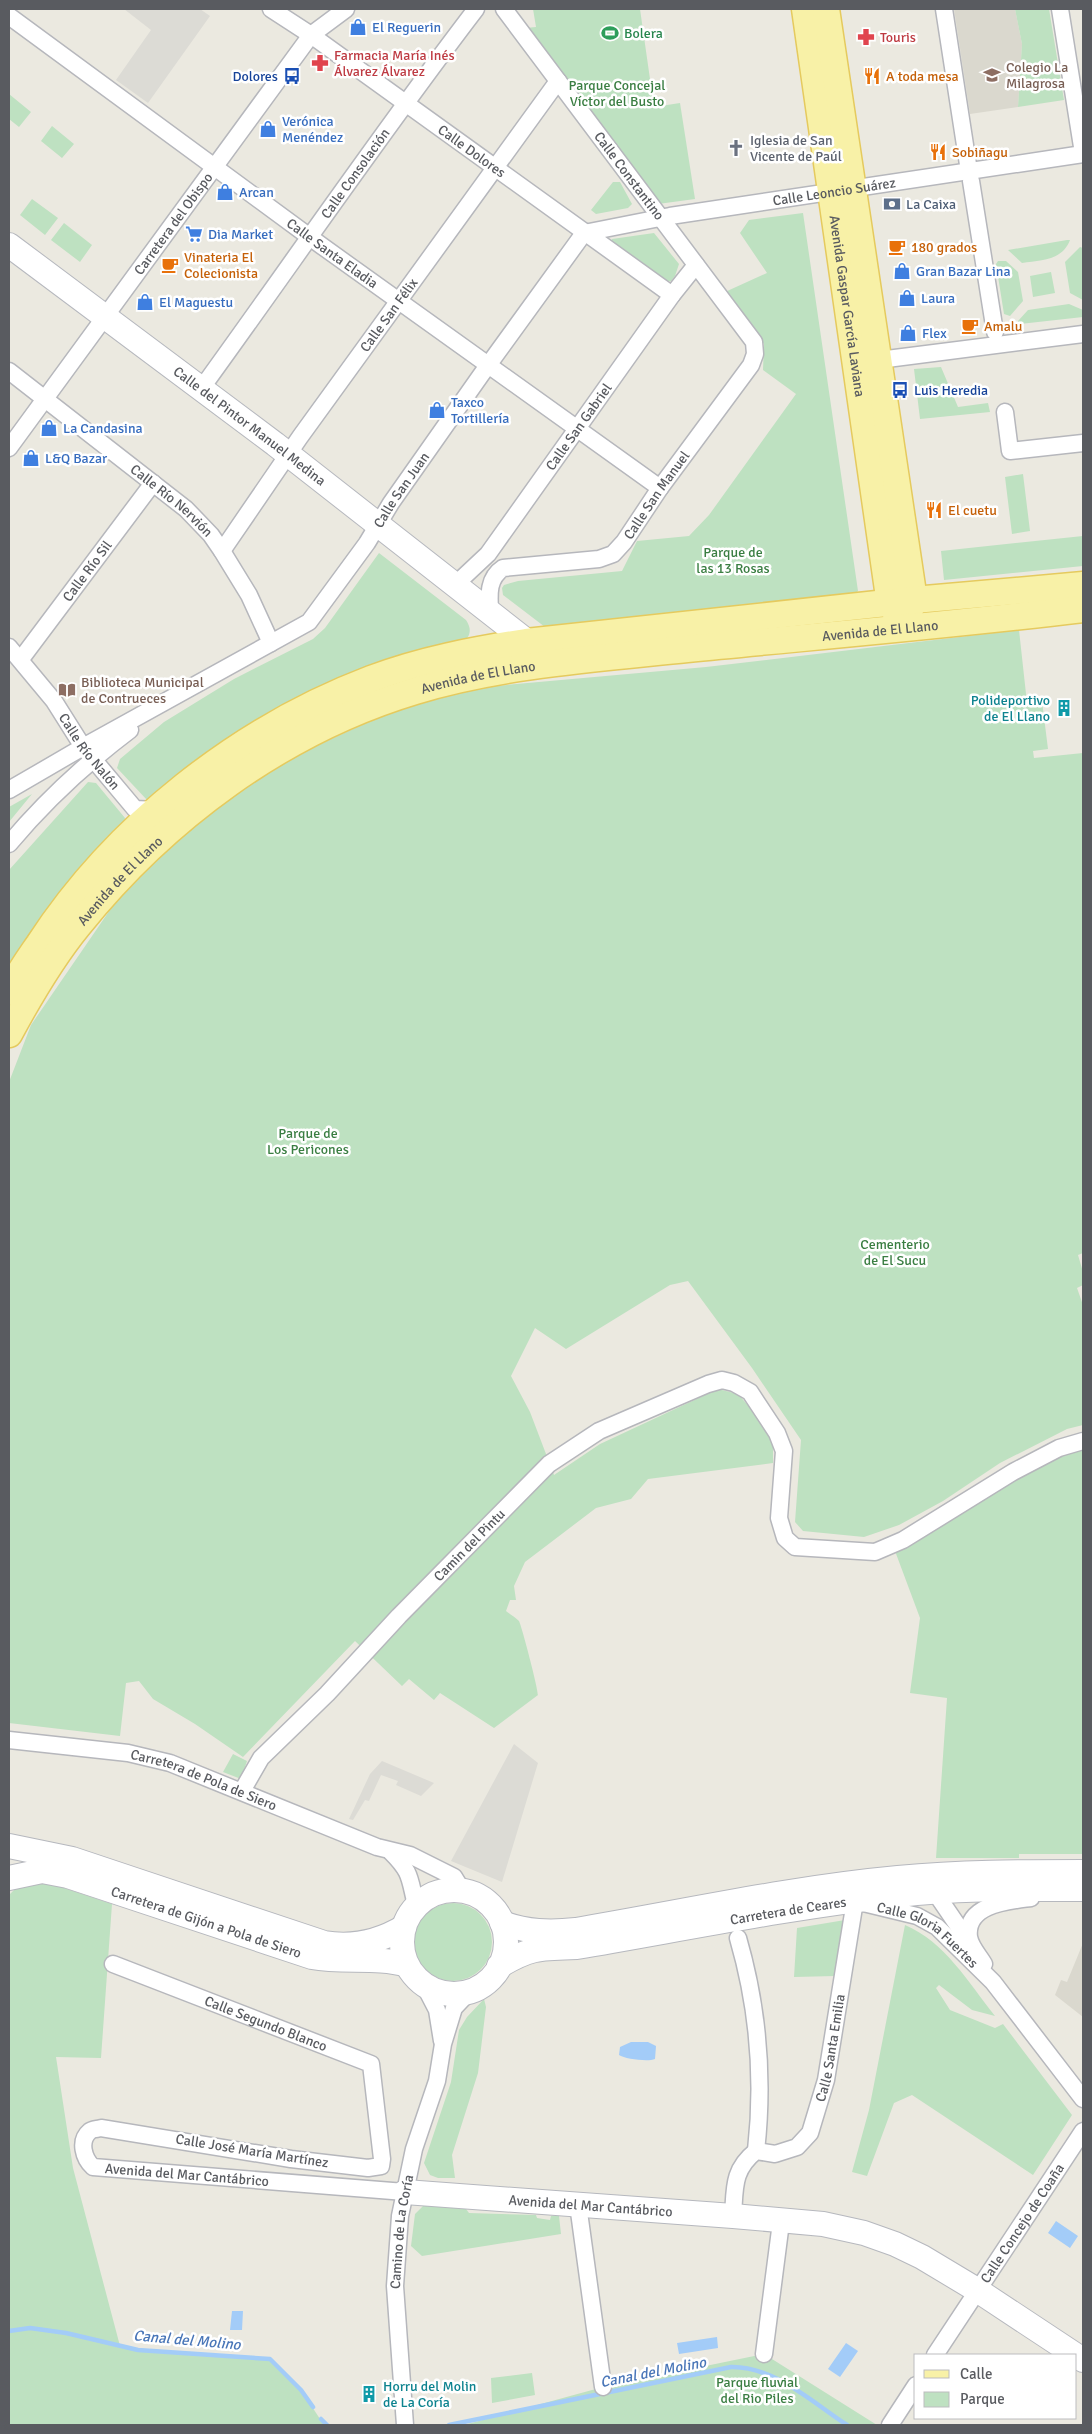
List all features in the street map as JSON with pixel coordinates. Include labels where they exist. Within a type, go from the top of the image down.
[{"type":"main road","name":"Avenida Gaspar García Laviana","points":[[805,9],[879,360],[903,616]]},
{"type":"main road","name":"Avenida Gaspar García Laviana","points":[[826,9],[842,190],[903,616]]},
{"type":"main road","name":"Calle del Pintor Manuel Medina","points":[[9,245],[105,315],[288,454],[490,610],[526,642],[553,660],[570,663]]},
{"type":"main road","name":"Avenida de El Llano","points":[[9,1034],[32,993],[148,820],[221,788],[282,749],[338,720],[414,691],[491,673],[903,616],[1083,585]]},
{"type":"main road","name":"Avenida de El Llano","points":[[9,992],[53,922],[96,868],[148,820],[211,766],[310,705],[372,678],[477,650],[526,642],[903,616],[1083,609]]},
{"type":"main road","points":[[477,650],[491,628],[490,610]]},
{"type":"main road","name":"Carretera de Gijón a Pola de Siero","points":[[9,1846],[72,1860],[337,1946],[366,1943],[391,1935],[404,1927]]},
{"type":"main road","name":"Carretera de Gijón a Pola de Siero","points":[[9,1878],[42,1871],[68,1876],[312,1957],[331,1960],[391,1960],[407,1965]]},
{"type":"main road","name":"Carretera de Ceares","points":[[502,1923],[532,1931],[550,1933],[830,1886],[916,1876],[979,1872],[1083,1872]]},
{"type":"main road","points":[[462,1890],[475,1894],[486,1901],[495,1911],[502,1923],[505,1945],[499,1966],[482,1986],[470,1991],[446,1993],[423,1983],[407,1965],[402,1940],[404,1927],[416,1905],[430,1895],[462,1890]]},
{"type":"main road","name":"Carretera de Ceares","points":[[499,1966],[522,1952],[540,1948],[577,1947],[855,1901],[980,1890],[1083,1890]]},
{"type":"main road","name":"Avenida del Mar Cantábrico","points":[[405,2192],[823,2224],[864,2233],[895,2244],[922,2257],[977,2290],[1074,2354]]},
{"type":"street","name":"Calle Dolores","points":[[271,9],[311,35],[404,104],[672,295]]},
{"type":"street","name":"Carretera del Obispo","points":[[9,448],[311,35],[346,9]]},
{"type":"street","name":"Calle Consolación","points":[[201,389],[311,238],[404,104],[476,9]]},
{"type":"street","name":"Calle Constantino","points":[[504,9],[754,342]]},
{"type":"street","points":[[944,9],[996,332]]},
{"type":"street","points":[[1060,9],[1083,153]]},
{"type":"street","name":"Calle Santa Eladia","points":[[9,16],[215,165],[311,238],[660,488]]},
{"type":"street","name":"Calle San Félix","points":[[222,551],[288,454],[558,81]]},
{"type":"street","name":"Calle Leoncio Suárez","points":[[584,233],[660,218],[842,190],[970,176],[1083,153]]},
{"type":"street","name":"Calle San Juan","points":[[9,790],[45,769],[88,753],[174,698],[309,622],[320,610],[488,365],[584,233]]},
{"type":"street","name":"Calle San Gabriel","points":[[456,584],[488,554],[672,295],[696,265]]},
{"type":"street","points":[[879,360],[1083,334]]},
{"type":"street","name":"Calle San Manuel","points":[[503,568],[599,559],[613,554],[624,542],[660,488],[751,365],[756,354],[754,342]]},
{"type":"street","name":"Calle Río Nervión","points":[[9,372],[186,509],[212,535],[249,595],[271,642]]},
{"type":"street","points":[[1005,412],[1010,451],[1083,443]]},
{"type":"street","name":"Calle Río Sil","points":[[21,659],[153,483]]},
{"type":"street","points":[[488,554],[492,565],[503,568]]},
{"type":"street","points":[[490,610],[489,588],[495,573],[503,568]]},
{"type":"street","name":"Calle Río Nalón","points":[[9,647],[21,659],[54,701],[88,753],[148,820]]},
{"type":"street","points":[[9,844],[56,794],[88,753]]},
{"type":"street","points":[[45,769],[53,774],[58,782],[56,794]]},
{"type":"street","name":"Camin del Pintu","points":[[242,1792],[261,1758],[326,1694],[399,1616],[549,1464],[600,1431],[708,1384],[722,1380],[734,1383],[750,1392],[777,1433],[784,1451],[779,1518],[785,1538],[795,1547],[875,1552],[903,1540],[1013,1472],[1059,1448],[1083,1441]]},
{"type":"street","name":"Carretera de Pola de Siero","points":[[9,1740],[128,1753],[170,1763],[391,1852],[410,1855],[454,1877],[462,1890]]},
{"type":"street","name":"Carretera de Pola de Siero","points":[[391,1852],[406,1867],[412,1879],[416,1905]]},
{"type":"street","points":[[916,1876],[927,1882],[937,1893],[951,1919],[972,1947]]},
{"type":"street","name":"Calle Gloria Fuertes","points":[[992,1982],[972,1947],[969,1936],[972,1923],[978,1914],[995,1903],[1083,1890]]},
{"type":"street","name":"Calle Gloria Fuertes","points":[[855,1901],[916,1916],[936,1927],[992,1982],[1083,2099]]},
{"type":"street","name":"Calle Santa Emilia","points":[[756,2151],[775,2154],[797,2147],[810,2133],[826,2080],[855,1901]]},
{"type":"street","points":[[733,2216],[735,2178],[747,2158],[756,2151],[759,2122],[757,2023],[748,1971],[738,1938]]},
{"type":"street","name":"Calle Segundo Blanco","points":[[113,1964],[371,2064],[378,2114]]},
{"type":"street","name":"Camino de La Coría","points":[[423,1983],[436,2010],[443,2044]]},
{"type":"street","name":"Camino de La Coría","points":[[405,2425],[395,2286],[397,2238],[414,2149],[436,2081],[443,2044],[454,2008],[470,1991]]},
{"type":"street","name":"Calle José María Martínez","points":[[83,2149],[85,2138],[90,2131],[101,2128],[291,2159],[375,2168],[381,2166],[382,2159],[378,2114]]},
{"type":"street","name":"Calle Concejo de Coaña","points":[[936,2354],[1083,2131]]},
{"type":"street","name":"Avenida del Mar Cantábrico","points":[[83,2149],[87,2162],[102,2169],[405,2192]]},
{"type":"street","points":[[579,2212],[603,2387]]},
{"type":"street","points":[[764,2354],[780,2230]]},
{"type":"street","points":[[890,2425],[914,2388]]},
{"type":"shaded area","points":[[124,9],[200,9],[210,16],[148,103],[116,80],[151,30]]},
{"type":"shaded area","name":"Colegio La Milagrosa","points":[[954,9],[1015,9],[1022,44],[1018,107],[970,114]]},
{"type":"shaded area","points":[[514,1744],[538,1763],[502,1882],[451,1861]]},
{"type":"shaded area","points":[[382,1761],[434,1783],[421,1796],[396,1785],[398,1781],[381,1775],[369,1801],[365,1800],[353,1820],[349,1819],[370,1774]]},
{"type":"shaded area","points":[[1083,1943],[1083,2017],[1055,1995],[1061,1980],[1067,1982]]},
{"type":"green space","name":"Parque Concejal Víctor del Busto","points":[[533,9],[640,9],[654,107],[680,103],[695,199],[658,204],[526,28],[536,27]]},
{"type":"green space","points":[[1015,9],[1049,9],[1064,100],[1018,107],[1022,44]]},
{"type":"green space","points":[[9,94],[31,112],[19,127],[9,119]]},
{"type":"green space","points":[[52,126],[74,144],[62,158],[41,141]]},
{"type":"green space","points":[[613,182],[620,182],[632,204],[628,208],[596,214],[591,210]]},
{"type":"green space","points":[[32,199],[58,218],[45,235],[20,215]]},
{"type":"green space","name":"Parque de las 13 Rosas","points":[[803,213],[858,591],[854,595],[545,627],[503,595],[502,588],[504,585],[518,581],[622,571],[637,541],[689,536],[709,515],[796,394],[763,370],[764,344],[725,292],[767,273],[740,233],[749,220]]},
{"type":"green space","points":[[64,223],[92,245],[80,262],[51,240]]},
{"type":"green space","points":[[654,233],[679,264],[671,281],[664,281],[611,241],[612,239]]},
{"type":"green space","points":[[1070,240],[1062,252],[1043,260],[1022,263],[1008,250]]},
{"type":"green space","points":[[1080,247],[1083,248],[1083,300],[1070,293],[1065,262]]},
{"type":"green space","points":[[998,261],[1006,261],[1018,272],[1023,301],[1010,316],[1004,314],[996,264]]},
{"type":"green space","points":[[1051,272],[1055,293],[1033,297],[1030,276]]},
{"type":"green space","points":[[1069,304],[1083,310],[1083,317],[1020,324],[1018,321],[1028,310]]},
{"type":"green space","points":[[941,367],[958,407],[988,403],[990,412],[920,419],[914,369]]},
{"type":"green space","points":[[1023,474],[1030,531],[1012,534],[1005,477]]},
{"type":"green space","points":[[1083,536],[1083,566],[944,580],[941,551]]},
{"type":"green space","points":[[379,553],[466,620],[470,630],[466,640],[150,800],[147,800],[117,768],[120,759],[164,722],[234,679],[313,639],[325,628]]},
{"type":"green space","name":"Parque de Los Pericones","points":[[1019,630],[1027,703],[1042,701],[1048,749],[1033,751],[1034,758],[1083,753],[1083,1253],[1078,1255],[1083,1272],[1083,1285],[1077,1288],[1083,1305],[1083,1425],[1067,1429],[1000,1463],[943,1501],[899,1525],[864,1537],[803,1531],[795,1522],[801,1440],[752,1368],[688,1281],[670,1285],[566,1349],[535,1328],[511,1376],[530,1412],[554,1475],[600,1444],[718,1389],[738,1394],[760,1419],[773,1444],[773,1463],[648,1479],[631,1499],[596,1508],[525,1562],[514,1586],[516,1600],[510,1600],[506,1611],[519,1621],[538,1695],[494,1728],[440,1693],[434,1700],[409,1679],[402,1686],[355,1641],[243,1757],[195,1724],[153,1699],[139,1681],[126,1683],[120,1736],[9,1723],[9,1082],[31,1025],[114,904],[181,836],[243,788],[288,759],[381,716],[423,701],[484,687],[706,667]]},
{"type":"green space","points":[[88,782],[96,783],[125,818],[123,828],[9,968],[9,870]]},
{"type":"green space","points":[[32,794],[9,822],[9,807]]},
{"type":"green space","points":[[1083,1450],[1083,1854],[1019,1854],[1019,1858],[936,1858],[947,1698],[910,1693],[920,1618],[895,1551],[962,1507],[1009,1480],[1033,1468]]},
{"type":"green space","points":[[233,1754],[247,1761],[241,1779],[223,1772]]},
{"type":"green space","points":[[36,1883],[49,1883],[112,1904],[101,2058],[56,2057],[73,2168],[120,2346],[138,2350],[270,2359],[301,2390],[322,2422],[327,2425],[9,2425],[9,1895],[15,1889]]},
{"type":"green space","points":[[453,1903],[468,1906],[481,1914],[489,1927],[492,1942],[489,1957],[481,1970],[468,1978],[453,1981],[438,1978],[425,1970],[417,1957],[414,1942],[417,1927],[425,1914],[438,1906]]},
{"type":"green space","points":[[845,1920],[835,1976],[794,1977],[797,1928]]},
{"type":"green space","points":[[905,1925],[919,1932],[944,1952],[995,2016],[972,2010],[939,1985],[936,1988],[950,2010],[995,2028],[1003,2024],[1072,2115],[1033,2175],[912,2095],[894,2103],[867,2176],[852,2172],[869,2110]]},
{"type":"green space","points":[[484,1999],[486,2007],[478,2073],[452,2155],[455,2178],[438,2178],[430,2175],[424,2163],[451,2082],[459,2030],[467,2017]]},
{"type":"green space","points":[[424,2205],[466,2209],[469,2213],[536,2215],[537,2218],[550,2220],[551,2216],[559,2216],[561,2234],[422,2256],[411,2246],[415,2214]]},
{"type":"green space","name":"Parque fluvial del Rio Piles","points":[[764,2354],[877,2425],[464,2425],[603,2387]]},
{"type":"green space","points":[[532,2373],[535,2395],[492,2403],[491,2378]]},
{"type":"water","points":[[631,2042],[648,2042],[656,2046],[655,2059],[637,2060],[619,2055],[620,2047]]},
{"type":"water","points":[[1056,2221],[1078,2236],[1070,2248],[1048,2233]]},
{"type":"water","points":[[232,2311],[243,2311],[242,2330],[230,2330]]},
{"type":"water","points":[[717,2337],[718,2348],[679,2354],[677,2343]]},
{"type":"water","points":[[846,2343],[858,2351],[840,2377],[828,2369]]},
{"type":"waterway","name":"Canal del Molino","points":[[9,2331],[30,2328],[66,2333],[138,2350],[270,2359],[301,2390],[313,2407]]},
{"type":"waterway","name":"Canal del Molino","points":[[449,2425],[731,2367],[747,2368],[778,2379],[847,2425]]},
{"type":"waterway","name":"Canal del Molino","points":[[321,2419],[327,2425]]},
{"type":"place","name":"El Reguerin","points":[[358,27]]},
{"type":"place","name":"Bolera","points":[[610,33]]},
{"type":"place","name":"Touris","points":[[866,37]]},
{"type":"place","name":"Farmacia María Inés Álvarez Álvarez","points":[[320,63]]},
{"type":"place","name":"Colegio La Milagrosa","points":[[992,75]]},
{"type":"place","name":"Dolores","points":[[292,76]]},
{"type":"place","name":"A toda mesa","points":[[872,76]]},
{"type":"place","name":"Verónica Menéndez","points":[[268,129]]},
{"type":"place","name":"Iglesia de San Vicente de Paúl","points":[[736,148]]},
{"type":"place","name":"Sobiñagu","points":[[938,152]]},
{"type":"place","name":"Arcan","points":[[225,192]]},
{"type":"place","name":"La Caixa","points":[[892,204]]},
{"type":"place","name":"Dia Market","points":[[194,234]]},
{"type":"place","name":"180 grados","points":[[897,247]]},
{"type":"place","name":"Vinateria El Colecionista","points":[[170,265]]},
{"type":"place","name":"Gran Bazar Lina","points":[[902,271]]},
{"type":"place","name":"Laura","points":[[907,298]]},
{"type":"place","name":"El Maguestu","points":[[145,302]]},
{"type":"place","name":"Amalu","points":[[970,326]]},
{"type":"place","name":"Flex","points":[[908,333]]},
{"type":"place","name":"Luis Heredia","points":[[900,390]]},
{"type":"place","name":"Taxco Tortillería","points":[[437,410]]},
{"type":"place","name":"La Candasina","points":[[49,428]]},
{"type":"place","name":"L&Q Bazar","points":[[31,458]]},
{"type":"place","name":"El cuetu","points":[[934,510]]},
{"type":"place","name":"Biblioteca Municipal de Contrueces","points":[[67,690]]},
{"type":"place","name":"Polideportivo de El Llano","points":[[1064,708]]},
{"type":"place","name":"Horru del Molin de La Coría","points":[[369,2394]]},
{"type":"park label","name":"Cementerio de El Sucu","points":[[895,1252]]}]
